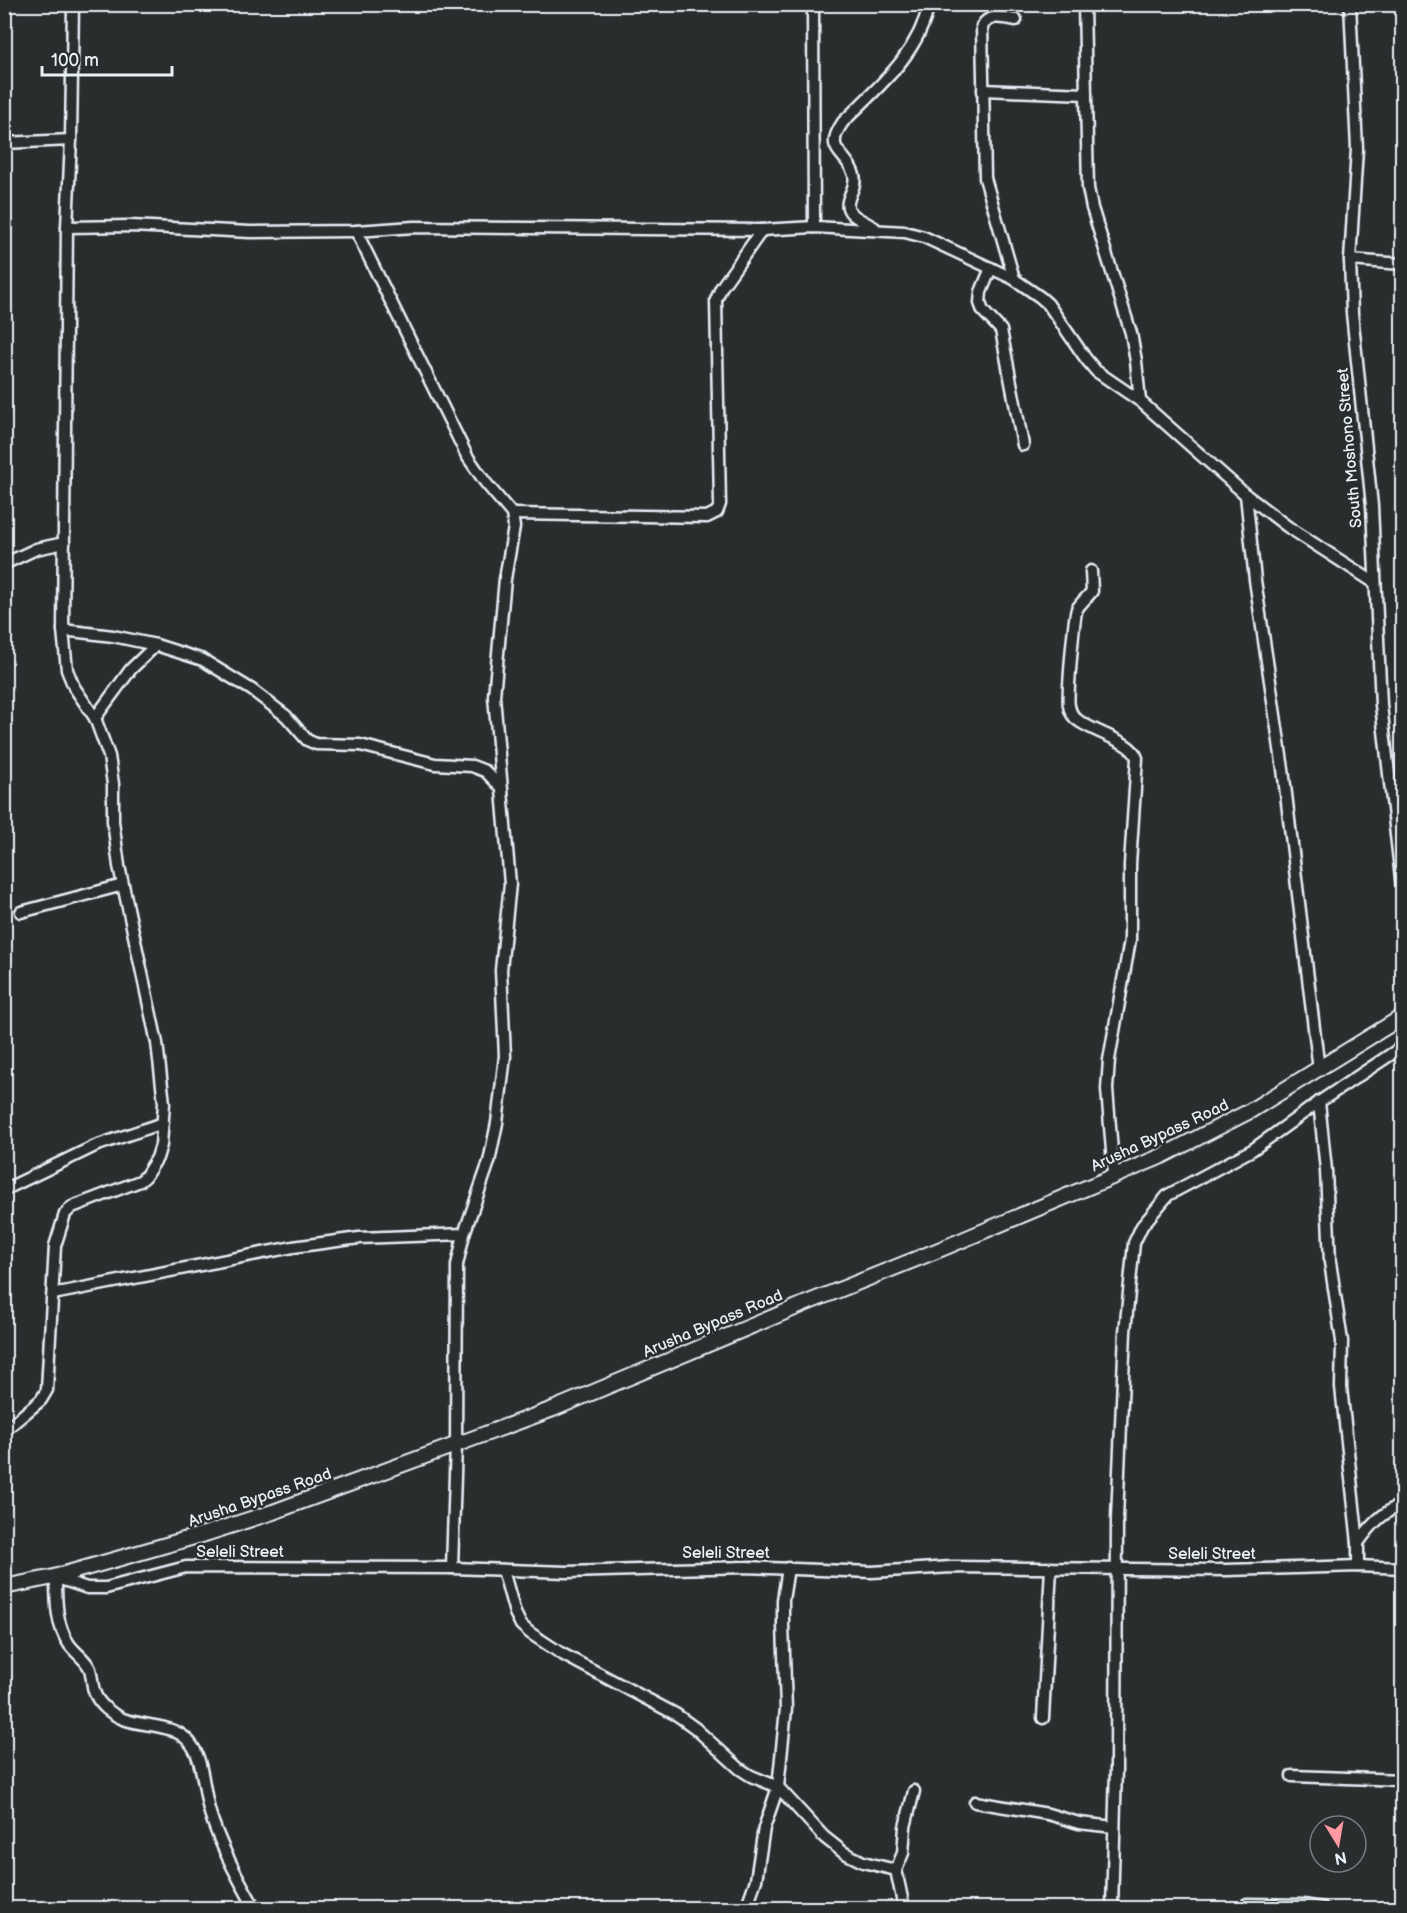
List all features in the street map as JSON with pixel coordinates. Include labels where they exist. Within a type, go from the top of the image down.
[{"type":"main road","name":"Arusha Bypass Road","points":[[4,1587],[55,1578],[125,1559],[273,1512],[584,1396],[1114,1176],[1205,1135],[1319,1070],[1402,1017]]},
{"type":"street","points":[[4,1431],[41,1400],[46,1393],[55,1246],[65,1214],[70,1208],[83,1202],[143,1179],[157,1158],[163,1123],[162,1078],[157,1043],[123,885],[113,820],[112,772],[96,718],[71,681],[64,658],[67,227],[72,140],[73,4]]},
{"type":"street","points":[[813,4],[814,227]]},
{"type":"street","points":[[878,229],[851,213],[848,208],[847,201],[854,188],[854,175],[837,151],[836,134],[843,122],[903,59],[923,24],[929,4]]},
{"type":"street","points":[[1084,4],[1090,197],[1131,333],[1140,401]]},
{"type":"street","name":"South Moshono Street","points":[[1350,4],[1357,149],[1350,260],[1353,329],[1372,506],[1381,705],[1402,887]]},
{"type":"street","points":[[1014,279],[985,178],[983,90],[984,23],[993,17],[1016,20]]},
{"type":"street","points":[[983,90],[1086,94]]},
{"type":"street","points":[[4,143],[72,140]]},
{"type":"street","points":[[67,227],[122,226],[250,232],[356,231],[414,227],[762,230],[814,227],[878,229],[924,237],[1014,279],[1040,297],[1048,304],[1096,371],[1140,401],[1246,495],[1309,542],[1375,583]]},
{"type":"street","points":[[512,514],[707,517],[717,512],[720,504],[716,300],[721,288],[762,230]]},
{"type":"street","points":[[356,231],[467,456],[512,514],[513,537],[505,579],[494,696],[510,884],[501,969],[505,1056],[497,1123],[489,1162],[464,1234],[457,1264],[456,1444],[452,1569]]},
{"type":"street","points":[[1350,260],[1402,264]]},
{"type":"street","points":[[991,268],[981,292],[980,303],[983,311],[1001,330],[1023,445]]},
{"type":"street","points":[[1246,495],[1255,580],[1283,769],[1319,1070]]},
{"type":"street","points":[[4,564],[36,549],[64,543]]},
{"type":"street","points":[[1091,571],[1092,591],[1076,612],[1068,704],[1074,717],[1088,727],[1129,747],[1137,758],[1130,864],[1130,940],[1108,1060],[1107,1089],[1114,1176]]},
{"type":"street","points":[[63,630],[113,636],[156,645],[203,660],[227,673],[276,708],[307,740],[316,744],[360,745],[435,764],[472,766],[485,771],[501,788]]},
{"type":"street","points":[[96,718],[131,669],[156,645]]},
{"type":"street","points":[[21,912],[123,885]]},
{"type":"street","points":[[1112,1908],[1117,1518],[1125,1332],[1134,1243],[1142,1226],[1168,1195],[1252,1150],[1402,1047]]},
{"type":"street","points":[[1319,1102],[1326,1170],[1330,1262],[1342,1341],[1341,1387],[1358,1543],[1358,1566]]},
{"type":"street","points":[[4,1190],[95,1146],[163,1123]]},
{"type":"street","points":[[53,1294],[293,1247],[359,1238],[464,1234]]},
{"type":"street","points":[[1358,1543],[1375,1521],[1388,1510],[1402,1504]]},
{"type":"street","name":"Seleli Street","points":[[55,1578],[98,1589],[186,1567],[567,1572],[722,1568],[872,1572],[951,1567],[1227,1570],[1358,1566],[1402,1568]]},
{"type":"street","points":[[746,1908],[756,1880],[763,1832],[778,1786],[786,1709],[783,1600],[788,1568]]},
{"type":"street","points":[[1043,1718],[1051,1568]]},
{"type":"street","points":[[503,1570],[515,1613],[521,1625],[530,1633],[562,1654],[677,1715],[695,1728],[740,1769],[751,1776],[778,1786],[824,1837],[843,1852],[863,1862],[896,1870]]},
{"type":"street","points":[[55,1578],[61,1626],[69,1645],[89,1666],[94,1690],[100,1703],[122,1718],[181,1734],[192,1745],[200,1763],[204,1792],[211,1816],[233,1867],[255,1908]]},
{"type":"street","points":[[1292,1776],[1402,1780]]},
{"type":"street","points":[[904,1908],[896,1870],[903,1853],[905,1827],[914,1791]]},
{"type":"street","points":[[975,1802],[1048,1814],[1079,1823],[1114,1827]]},
{"type":"street","points":[[1247,1904],[1303,1905],[1323,1908]]}]
